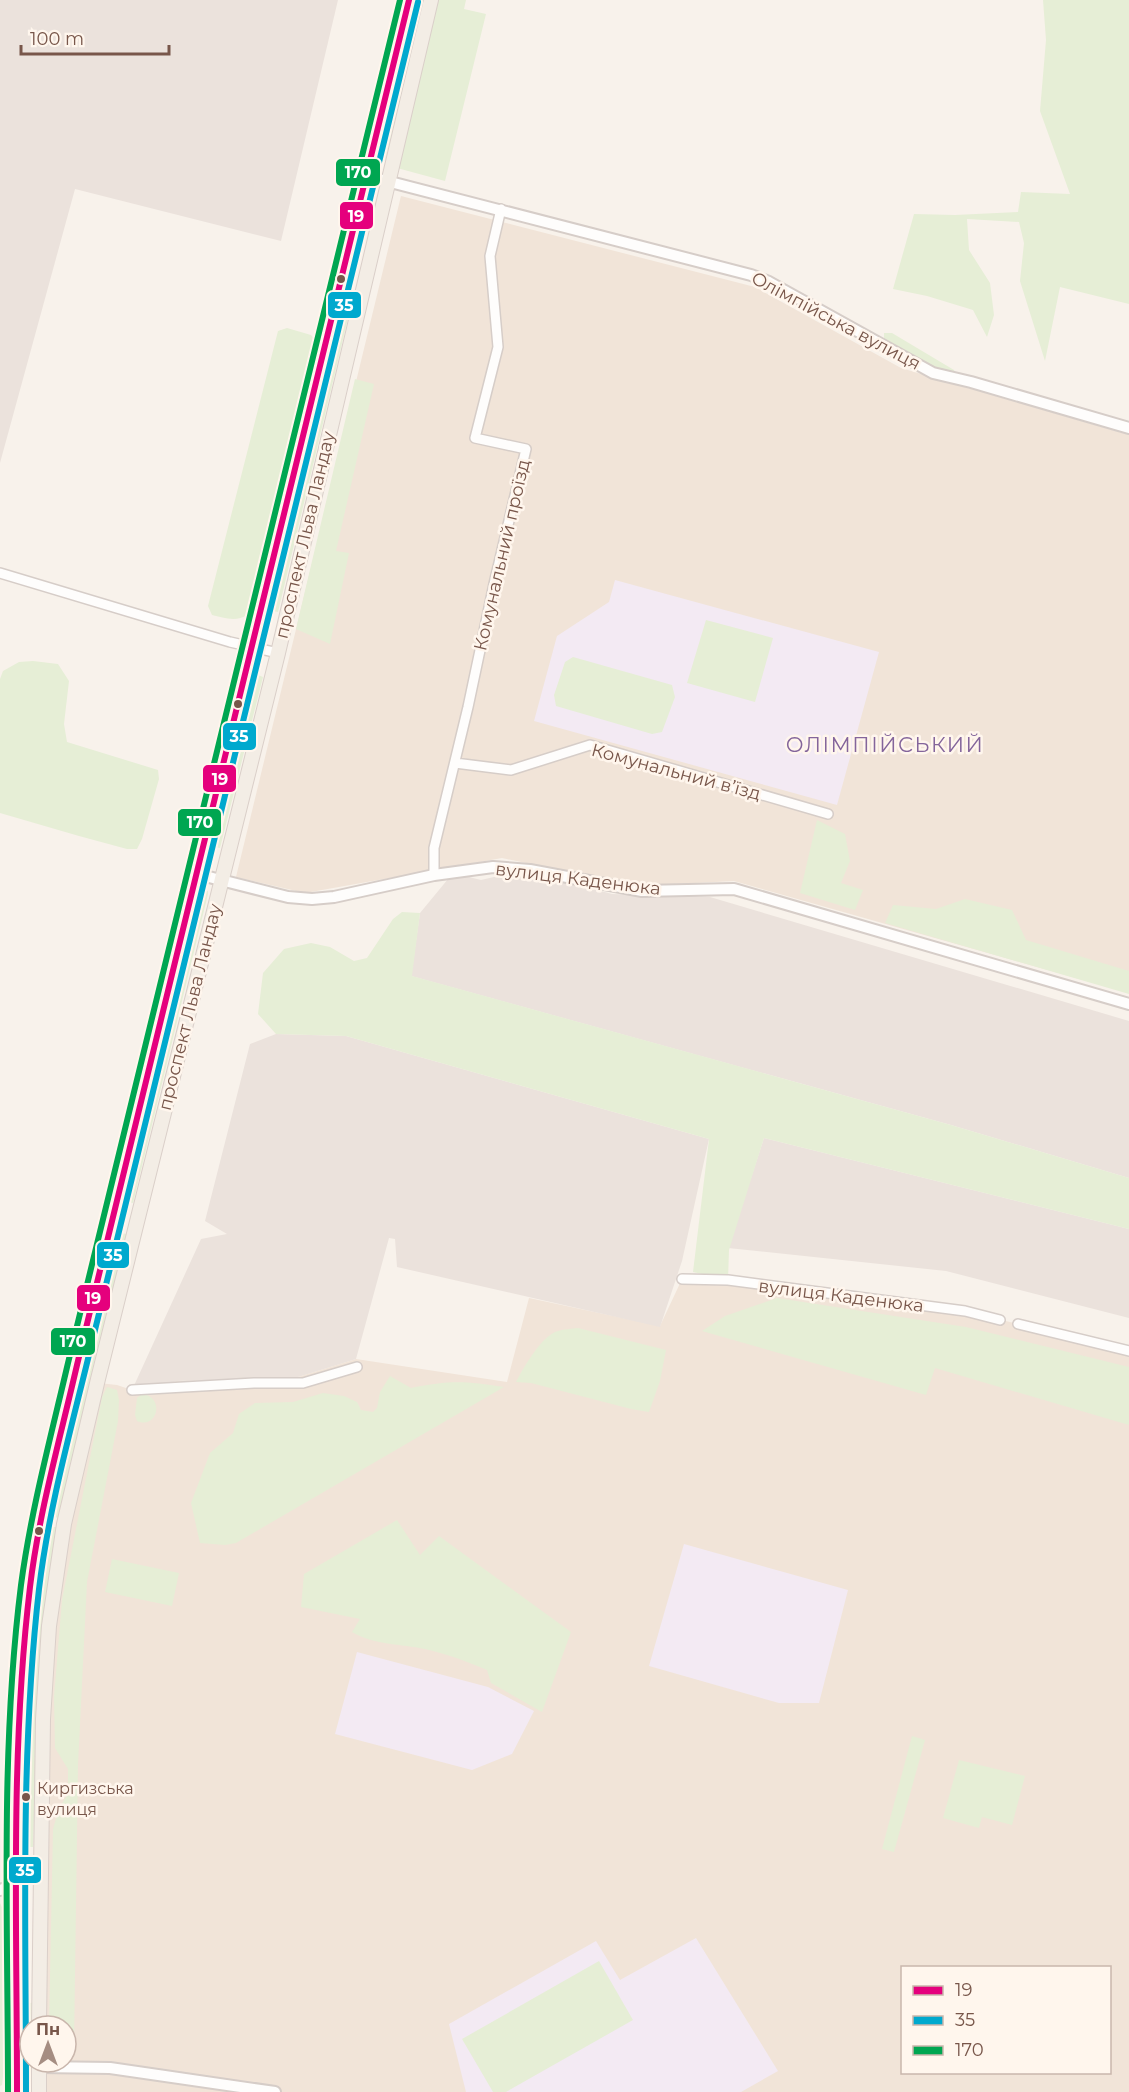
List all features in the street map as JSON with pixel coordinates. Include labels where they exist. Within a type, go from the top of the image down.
[{"type":"main road","name":"проспект Льва Ландау","points":[[17,2092],[16,1884],[19,1717],[32,1575],[39,1531],[55,1457],[409,0]]},
{"type":"main road","name":"проспект Льва Ландау","points":[[39,2014],[42,1719],[56,1570],[64,1524],[278,653],[431,0]]},
{"type":"main road","points":[[358,211],[380,216]]},
{"type":"main road","points":[[114,1214],[138,1220]]},
{"type":"main road","points":[[16,1884],[41,1884]]},
{"type":"main road","points":[[18,1994],[40,1994]]},
{"type":"main road","points":[[39,2074],[39,2092]]},
{"type":"street","name":"Олімпійська вулиця","points":[[367,176],[757,276],[933,373],[1129,428]]},
{"type":"street","name":"Комунальний проїзд","points":[[455,763],[526,449],[476,438],[498,347],[490,256],[501,209]]},
{"type":"street","points":[[0,573],[252,648],[278,653]]},
{"type":"street","name":"Комунальний в’їзд","points":[[455,763],[511,770],[590,745],[828,814]]},
{"type":"street","points":[[434,875],[434,848],[455,763]]},
{"type":"street","name":"вулиця Каденюка","points":[[197,874],[288,897],[312,899],[334,897],[434,875],[503,867],[642,891],[734,889],[1129,1004]]},
{"type":"street","name":"вулиця Каденюка","points":[[682,1279],[728,1281],[965,1311],[1000,1320]]},
{"type":"street","points":[[1018,1324],[1129,1351]]},
{"type":"street","points":[[132,1390],[254,1383],[303,1383],[357,1368]]},
{"type":"street","points":[[0,1890],[16,1884]]},
{"type":"street","points":[[78,2066],[110,2068],[275,2092]]},
{"type":"shaded area","points":[[0,0],[338,0],[281,241],[75,189],[0,463]]},
{"type":"shaded area","points":[[401,196],[755,287],[901,368],[1129,435],[1129,993],[734,881],[637,886],[502,858],[305,893],[236,877]]},
{"type":"shaded area","points":[[615,580],[879,652],[837,805],[534,721],[557,636],[609,602]]},
{"type":"shaded area","points":[[524,870],[612,894],[710,897],[1129,1021],[1129,1178],[951,1125],[411,976],[420,913],[453,873],[481,880]]},
{"type":"shaded area","points":[[276,1034],[346,1036],[709,1139],[682,1261],[660,1327],[397,1267],[395,1239],[389,1238],[356,1359],[298,1377],[177,1381],[147,1390],[132,1390],[201,1239],[227,1234],[205,1221],[250,1044]]},
{"type":"shaded area","points":[[764,1138],[1129,1229],[1129,1318],[946,1271],[728,1248]]},
{"type":"shaded area","points":[[682,1279],[965,1311],[1129,1351],[1129,2092],[39,2092],[39,2074],[78,2074],[78,2014],[39,2014],[46,1720],[58,1587],[99,1383],[132,1390],[146,1390],[177,1381],[298,1377],[356,1359],[507,1382],[529,1298],[660,1326]]},
{"type":"shaded area","points":[[684,1544],[848,1590],[819,1703],[779,1703],[649,1666]]},
{"type":"shaded area","points":[[357,1652],[488,1687],[534,1711],[512,1754],[472,1770],[335,1734]]},
{"type":"shaded area","points":[[696,1938],[778,2071],[741,2092],[466,2092],[449,2024],[596,1941],[620,1980]]},
{"type":"green space","points":[[419,0],[424,0],[385,161],[380,160]]},
{"type":"green space","points":[[437,0],[466,0],[464,9],[486,14],[445,181],[397,168]]},
{"type":"green space","points":[[1043,0],[1129,0],[1129,304],[1060,287],[1045,361],[1020,281],[1024,243],[1019,222],[967,219],[969,250],[990,283],[994,315],[987,337],[973,310],[927,296],[893,289],[914,214],[1018,212],[1021,192],[1070,194],[1040,111],[1046,40]]},
{"type":"green space","points":[[343,313],[349,314],[278,612],[273,611]]},
{"type":"green space","points":[[287,328],[311,335],[315,340],[247,615],[234,619],[212,615],[208,606],[278,331]]},
{"type":"green space","points":[[884,333],[892,333],[954,370],[955,373],[951,375],[929,366],[884,341]]},
{"type":"green space","points":[[355,379],[374,384],[336,551],[349,553],[330,644],[296,629]]},
{"type":"green space","points":[[706,620],[773,638],[755,702],[687,683]]},
{"type":"green space","points":[[573,657],[672,685],[675,697],[662,732],[652,734],[556,706],[554,695],[565,662]]},
{"type":"green space","points":[[19,662],[58,664],[69,681],[64,724],[67,742],[158,770],[159,779],[137,849],[127,849],[0,813],[0,679],[3,671]]},
{"type":"green space","points":[[258,675],[263,677],[220,848],[215,847]]},
{"type":"green space","points":[[817,820],[845,834],[850,861],[841,883],[863,890],[855,910],[800,893]]},
{"type":"green space","points":[[204,890],[208,891],[208,894],[133,1203],[128,1202]]},
{"type":"green space","points":[[965,899],[1012,910],[1026,940],[1129,971],[1129,994],[885,923],[893,905],[936,909]]},
{"type":"green space","points":[[402,912],[420,913],[412,976],[951,1125],[1129,1178],[1129,1229],[764,1138],[729,1250],[728,1280],[693,1272],[709,1139],[346,1036],[276,1034],[258,1014],[263,973],[284,949],[311,943],[330,947],[354,961],[367,958],[393,919]]},
{"type":"green space","points":[[121,1233],[127,1234],[95,1358],[59,1518],[54,1517]]},
{"type":"green space","points":[[777,1298],[966,1327],[1129,1367],[1129,1425],[935,1368],[926,1395],[702,1331],[725,1316]]},
{"type":"green space","points":[[578,1328],[666,1350],[660,1381],[649,1412],[531,1383],[516,1382],[534,1352],[546,1339],[558,1331]]},
{"type":"green space","points":[[390,1376],[411,1388],[458,1382],[504,1387],[236,1543],[225,1545],[200,1543],[191,1503],[210,1453],[233,1433],[239,1414],[255,1403],[293,1402],[323,1393],[344,1396],[357,1402],[361,1410],[373,1412],[377,1408],[380,1392]]},
{"type":"green space","points":[[107,1387],[117,1390],[119,1400],[118,1421],[87,1582],[78,1765],[74,2014],[49,2014],[53,1829],[59,1808],[68,1794],[68,1769],[55,1748],[54,1697],[62,1600],[102,1397]]},
{"type":"green space","points":[[142,1394],[154,1400],[156,1406],[154,1417],[144,1423],[137,1421],[135,1415],[137,1398]]},
{"type":"green space","points":[[397,1520],[420,1555],[439,1536],[571,1632],[542,1712],[491,1683],[487,1670],[433,1651],[360,1636],[352,1632],[360,1619],[301,1607],[304,1574]]},
{"type":"green space","points":[[51,1527],[57,1527],[39,1671],[33,1847],[28,1847],[33,1686],[40,1607]]},
{"type":"green space","points":[[112,1559],[179,1573],[172,1606],[105,1592]]},
{"type":"green space","points":[[912,1736],[925,1740],[894,1852],[882,1849]]},
{"type":"green space","points":[[959,1760],[1025,1776],[1012,1825],[982,1817],[979,1828],[943,1818]]},
{"type":"green space","points":[[0,1903],[4,1911],[3,2076],[0,2086]]},
{"type":"green space","points":[[599,1961],[633,2020],[506,2092],[493,2092],[462,2039]]},
{"type":"green space","points":[[27,2003],[33,2003],[33,2014],[27,2014]]},
{"type":"green space","points":[[26,2074],[31,2074],[31,2092],[26,2092]]},
{"type":"transit line","name":"170","points":[[8,2092],[7,1838],[10,1711],[14,1648],[30,1529],[68,1363],[400,0]]},
{"type":"transit line","name":"19","points":[[17,2092],[17,1776],[24,1650],[30,1587],[39,1531],[50,1476],[409,0]]},
{"type":"transit line","name":"35","points":[[26,2092],[25,1840],[29,1714],[39,1589],[53,1505],[418,2]]},
{"type":"place","name":"Киргизська вулиця","points":[[26,1797]]},
{"type":"district","name":"ОЛІМПІЙСЬКИЙ","points":[[885,745]]}]
